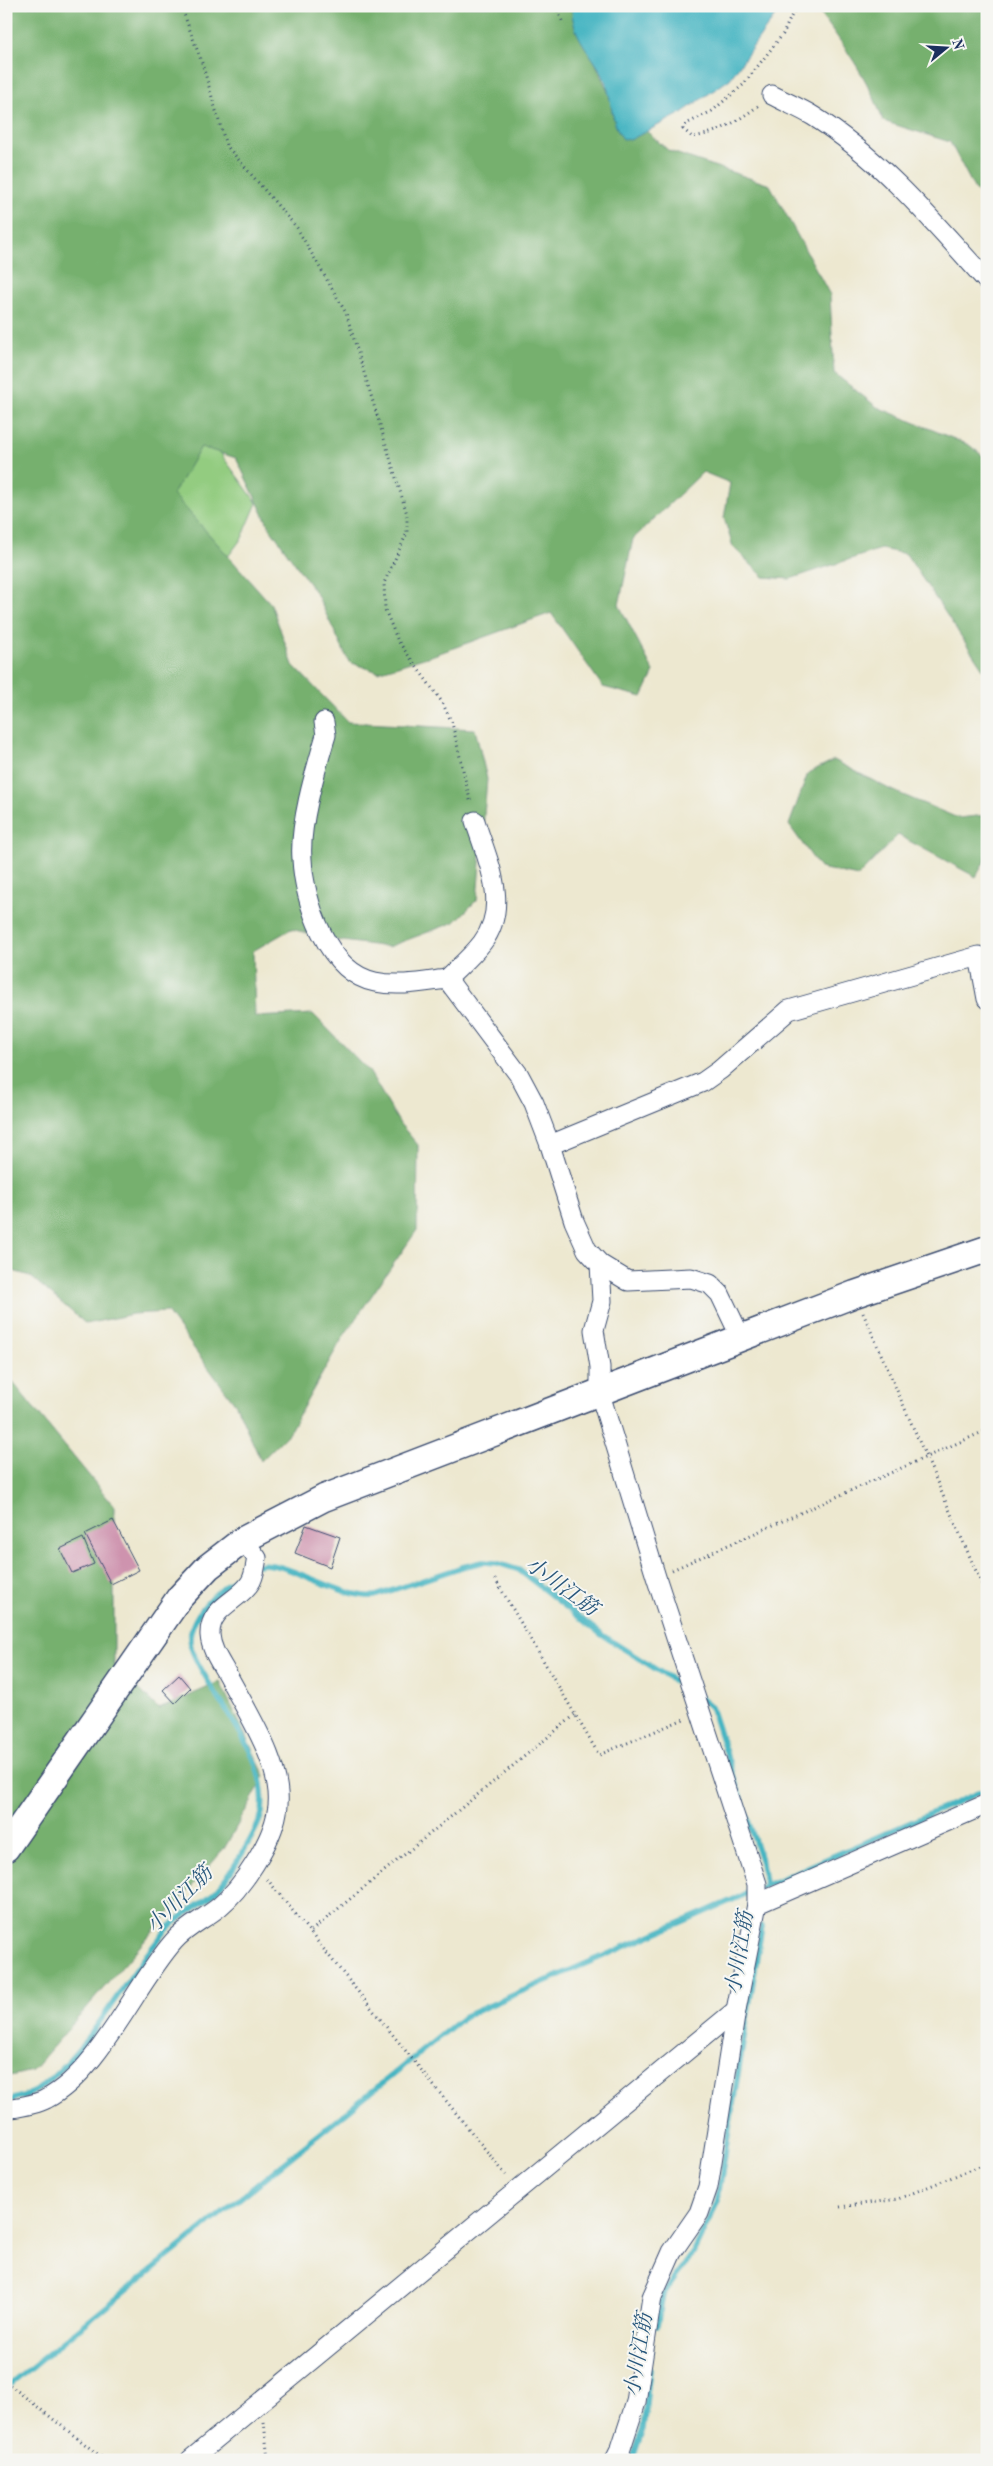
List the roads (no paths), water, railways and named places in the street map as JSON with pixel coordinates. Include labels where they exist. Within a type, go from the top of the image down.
[{"type":"street","points":[[772,95],[812,116],[855,147],[918,204],[987,281]]},
{"type":"street","points":[[324,722],[326,735],[304,828],[302,858],[314,920],[331,951],[351,969],[373,982],[398,985],[447,979],[483,942],[496,917],[496,889],[475,821]]},
{"type":"street","points":[[550,1145],[703,1082],[720,1070],[789,1010],[979,956],[987,999]]},
{"type":"street","points":[[447,979],[518,1075],[534,1104],[550,1145],[577,1228],[587,1250],[600,1264],[628,1281],[691,1278],[710,1284],[720,1294],[741,1338]]},
{"type":"street","points":[[6,1848],[180,1597],[208,1567],[250,1549],[324,1498],[600,1394],[855,1294],[987,1248]]},
{"type":"street","points":[[600,1264],[602,1301],[594,1330],[600,1394],[656,1577],[761,1897],[736,2010],[708,2187],[699,2213],[672,2252],[652,2298],[636,2402],[621,2448],[615,2460]]},
{"type":"street","points":[[6,2109],[44,2100],[58,2092],[77,2075],[114,2027],[174,1941],[220,1906],[236,1890],[273,1832],[278,1810],[276,1779],[259,1735],[213,1650],[210,1634],[213,1618],[249,1585],[253,1577],[250,1549]]},
{"type":"street","points":[[761,1897],[987,1804]]},
{"type":"street","points":[[190,2460],[519,2191],[736,2010]]},
{"type":"water","points":[[572,6],[782,6],[730,79],[680,114],[630,140],[623,139],[615,125],[606,84],[578,35]]},
{"type":"waterway","name":"小川江筋","points":[[259,1565],[269,1564],[282,1567],[329,1586],[361,1595],[375,1596],[462,1567],[483,1562],[497,1563],[519,1570],[602,1635],[687,1689]]},
{"type":"waterway","name":"小川江筋","points":[[11,2100],[30,2093],[48,2082],[76,2052],[164,1933],[175,1922],[219,1888],[241,1855],[260,1819],[262,1793],[253,1757],[198,1664],[190,1642],[191,1630],[202,1608],[231,1581],[250,1568]]},
{"type":"waterway","name":"小川江筋","points":[[701,1698],[711,1707],[762,1863],[765,1883]]},
{"type":"waterway","points":[[762,1887],[987,1789]]},
{"type":"waterway","points":[[6,2388],[465,2016],[753,1891]]},
{"type":"waterway","name":"小川江筋","points":[[657,2326],[663,2295],[693,2253],[717,2203],[762,1926]]},
{"type":"waterway","name":"小川江筋","points":[[632,2460],[643,2429],[650,2369]]}]
